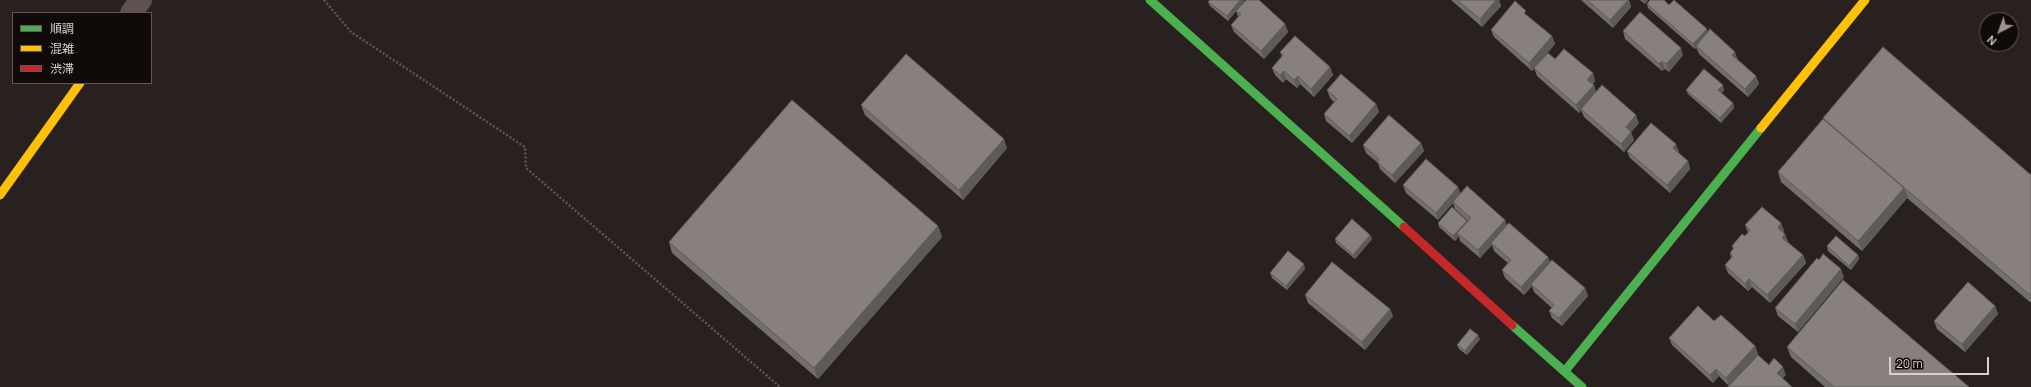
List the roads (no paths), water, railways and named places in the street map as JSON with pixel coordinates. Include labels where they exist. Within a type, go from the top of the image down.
[{"type":"street","points":[[132,12],[141,0]]},
{"type":"street","points":[[1150,0],[1582,387]]},
{"type":"street","points":[[1565,371],[1865,0]]},
{"type":"street","points":[[0,195],[79,84]]}]
